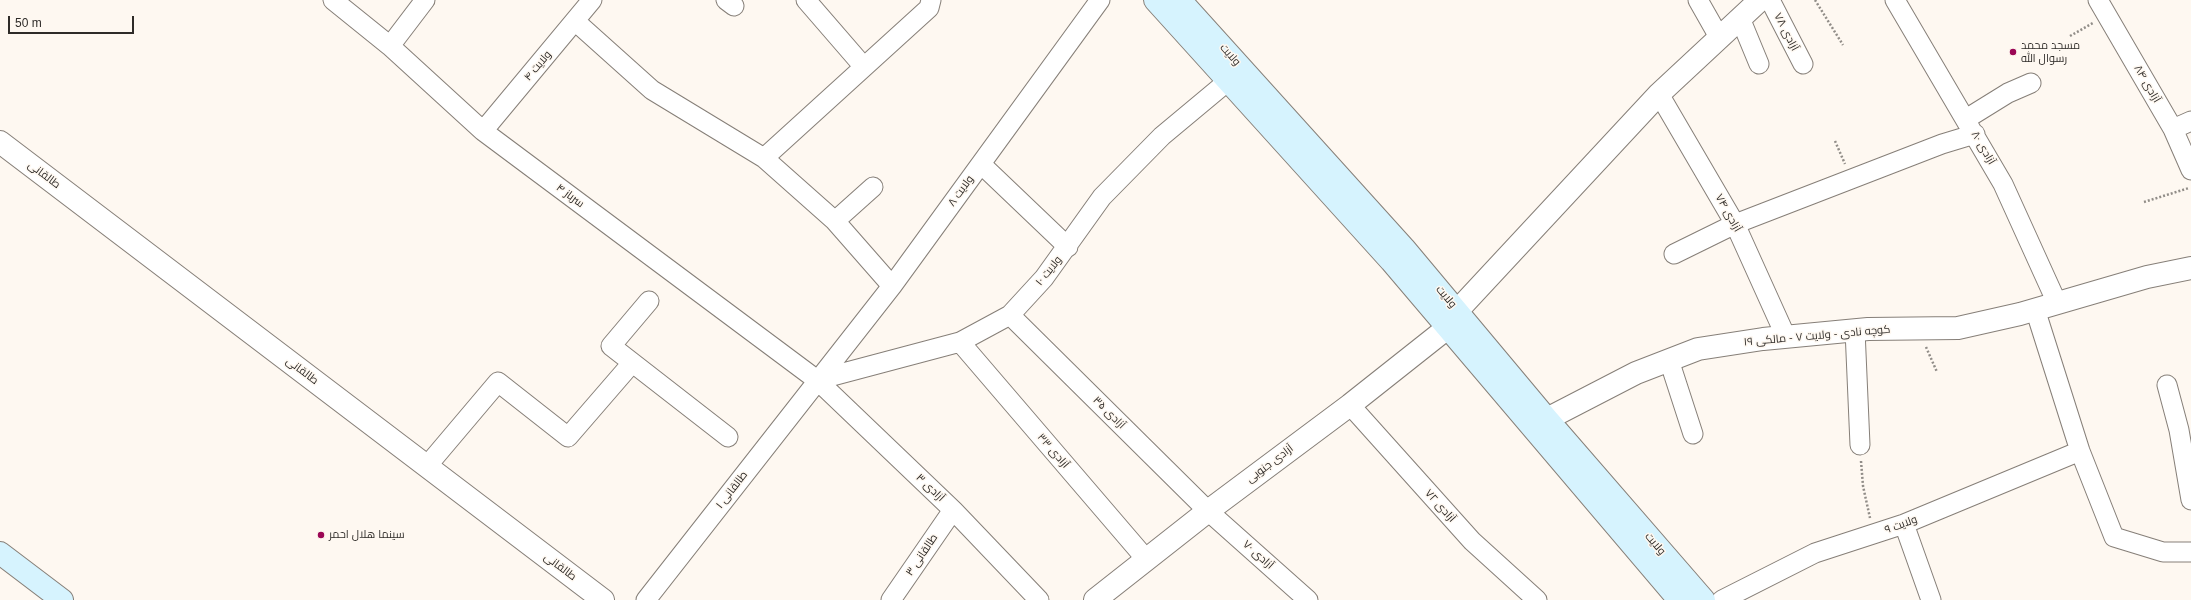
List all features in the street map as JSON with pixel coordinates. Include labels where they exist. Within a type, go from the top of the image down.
[{"type":"main road","name":"ولایت","points":[[1155,0],[1391,261],[1446,329],[1679,600]]},
{"type":"main road","name":"ولایت","points":[[1180,0],[1404,248],[1458,310],[1547,419],[1704,600]]},
{"type":"main road","points":[[0,553],[62,600]]},
{"type":"street","name":"سرباز ۴","points":[[333,0],[390,46],[483,131],[818,380]]},
{"type":"street","points":[[390,46],[425,0]]},
{"type":"street","name":"ولایت ۴","points":[[483,131],[592,0]]},
{"type":"street","points":[[806,0],[864,67]]},
{"type":"street","points":[[764,158],[929,8],[931,0]]},
{"type":"street","name":"ولایت ۸","points":[[818,380],[892,286],[1100,0]]},
{"type":"street","points":[[1698,0],[1719,37]]},
{"type":"street","name":"آزادی جنوبی","points":[[1097,599],[1208,511],[1350,406],[1446,329],[1458,310],[1660,94],[1760,0]]},
{"type":"street","name":"آزادی ۷۸","points":[[1770,0],[1803,64]]},
{"type":"street","name":"آزادی ۸۰","points":[[1895,0],[1971,126],[2003,184],[2057,303]]},
{"type":"street","name":"آزادی ۸۴","points":[[2103,8],[2173,129],[2191,170]]},
{"type":"street","points":[[1740,18],[1759,64]]},
{"type":"street","points":[[575,21],[652,90],[764,158],[835,221],[892,286]]},
{"type":"street","name":"ولایت ۱۰","points":[[818,380],[960,342],[1010,315],[1044,278],[1068,247],[1102,197],[1162,136],[1228,81]]},
{"type":"street","points":[[1674,254],[1735,224],[1942,144],[1971,126],[2008,93],[2031,83]]},
{"type":"street","name":"آزادی ۷۴","points":[[1660,94],[1735,224],[1786,337]]},
{"type":"street","points":[[2173,129],[2191,121]]},
{"type":"street","name":"طالقانی","points":[[1,147],[427,466],[603,600]]},
{"type":"street","points":[[981,164],[1068,247]]},
{"type":"street","points":[[835,221],[873,187]]},
{"type":"street","name":"کوچه نادی - ولایت ۷ - مالکی ۱۹","points":[[1547,419],[1636,373],[1698,349],[1786,337],[1855,330],[1958,328],[2035,309],[2147,277],[2191,268]]},
{"type":"street","points":[[649,301],[611,346],[728,437]]},
{"type":"street","points":[[2035,309],[2080,451],[2114,537],[2163,552],[2191,552]]},
{"type":"street","name":"آزادی ۳۵","points":[[1010,315],[1208,511]]},
{"type":"street","points":[[1855,330],[1860,445]]},
{"type":"street","name":"آزادی ۳۳","points":[[960,342],[1146,559]]},
{"type":"street","points":[[1669,360],[1693,434]]},
{"type":"street","points":[[427,466],[498,382],[568,437],[632,363]]},
{"type":"street","name":"آزادی ۳","points":[[818,380],[953,510],[1039,600]]},
{"type":"street","name":"طالقانی ۱","points":[[646,600],[818,380]]},
{"type":"street","points":[[2167,385],[2185,429],[2191,500]]},
{"type":"street","name":"آزادی ۷۲","points":[[1350,406],[1472,541],[1537,600]]},
{"type":"street","name":"ولایت ۹","points":[[1722,600],[1815,553],[1904,524],[2080,451]]},
{"type":"street","name":"طالقانی ۳","points":[[891,600],[953,510]]},
{"type":"street","name":"آزادی ۷۰","points":[[1208,511],[1308,600]]},
{"type":"street","points":[[1904,524],[1931,600]]},
{"type":"path","points":[[1815,0],[1842,45]]},
{"type":"path","points":[[2070,36],[2103,8]]},
{"type":"path","points":[[1835,141],[1852,179]]},
{"type":"path","points":[[2144,202],[2191,187]]},
{"type":"path","points":[[1918,328],[1937,372]]},
{"type":"path","points":[[1860,445],[1863,486],[1874,534]]},
{"type":"place","name":"مسجد محمد رسوال الله","points":[[2013,52]]},
{"type":"place","name":"سینما هلال احمر","points":[[321,535]]}]
